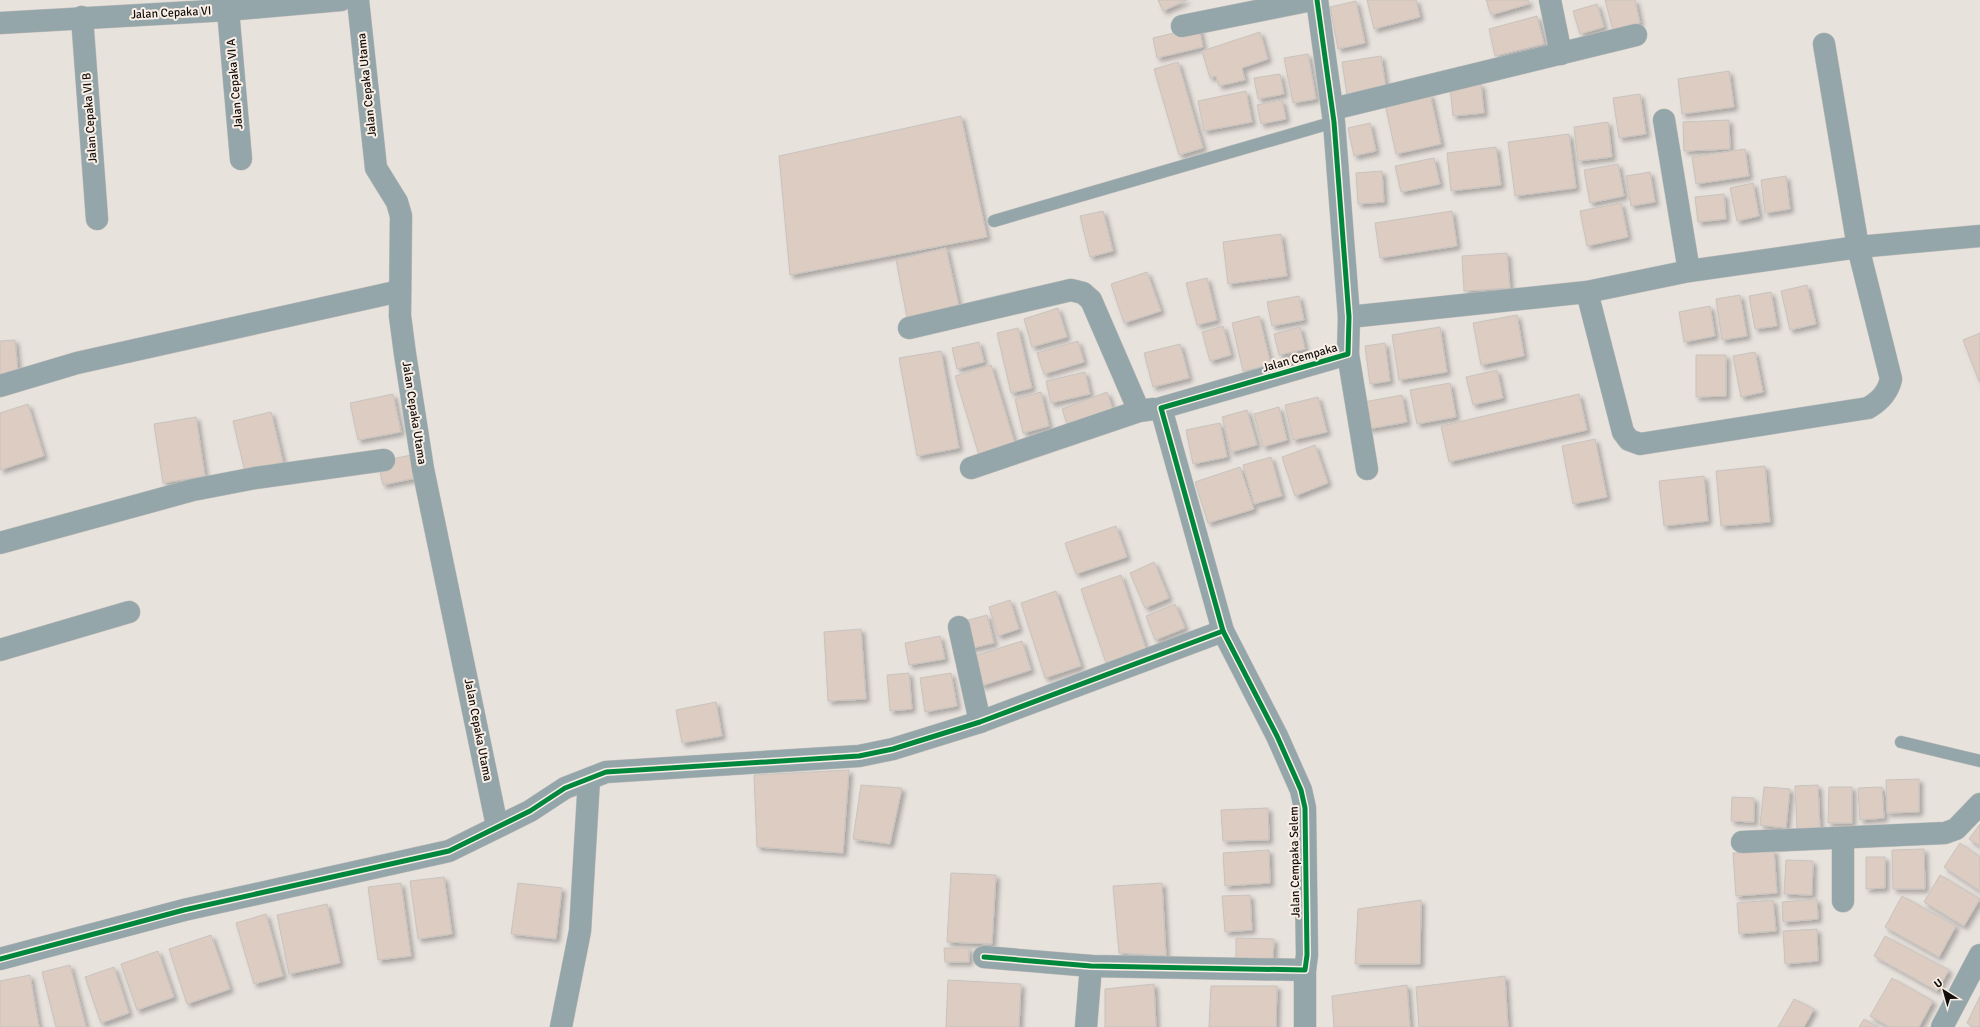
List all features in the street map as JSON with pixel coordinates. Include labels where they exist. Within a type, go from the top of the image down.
[{"type":"street","name":"Jalan Cepaka VI","points":[[0,23],[228,10],[341,0]]},
{"type":"street","name":"Jalan Cepaka Utama","points":[[358,0],[376,168],[397,202],[401,216],[400,316],[424,469],[497,826]]},
{"type":"street","points":[[1182,26],[1312,0]]},
{"type":"street","name":"Jalan Cempaka","points":[[971,468],[1139,411],[1161,408],[1348,354],[1348,316],[1334,116],[1316,0]]},
{"type":"street","points":[[1550,0],[1561,54]]},
{"type":"street","name":"Jalan Cepaka VI A","points":[[228,10],[241,158]]},
{"type":"street","name":"Jalan Cepaka VI B","points":[[82,18],[97,219]]},
{"type":"street","points":[[1334,116],[1636,35]]},
{"type":"street","points":[[1587,292],[1623,432],[1629,440],[1640,444],[1868,408],[1882,399],[1891,379],[1858,247],[1824,44]]},
{"type":"street","points":[[1664,120],[1689,271]]},
{"type":"street","points":[[1348,316],[1587,292],[1689,271],[1858,247],[1980,236]]},
{"type":"street","points":[[909,328],[1071,290],[1083,293],[1091,300],[1139,411]]},
{"type":"street","points":[[0,386],[77,364],[400,291]]},
{"type":"street","points":[[1348,354],[1367,469]]},
{"type":"street","points":[[0,959],[184,910],[449,851],[530,811],[565,788],[606,772],[859,756],[893,749],[980,722],[1223,631],[1161,408]]},
{"type":"street","points":[[0,543],[193,490],[255,478],[384,460]]},
{"type":"street","points":[[0,650],[130,612]]},
{"type":"street","points":[[959,627],[980,722]]},
{"type":"street","name":"Jalan Cempaka Selem","points":[[1223,631],[1278,736],[1301,790],[1305,808],[1307,955],[1305,970],[1305,1027]]},
{"type":"street","points":[[561,1027],[580,931],[589,779]]},
{"type":"street","points":[[1742,842],[1945,832],[1956,829],[1980,804]]},
{"type":"street","points":[[1843,901],[1844,838]]},
{"type":"street","points":[[1942,1027],[1980,955]]},
{"type":"street","points":[[984,957],[1091,966],[1283,968],[1305,970]]},
{"type":"street","points":[[1086,1027],[1091,966]]},
{"type":"lane","points":[[994,221],[1334,116]]},
{"type":"lane","points":[[1901,742],[1980,761]]},
{"type":"building","points":[[1158,0],[1187,0],[1163,11]]},
{"type":"building","points":[[1367,0],[1416,0],[1420,17],[1374,29]]},
{"type":"building","points":[[1486,0],[1528,0],[1529,4],[1491,15]]},
{"type":"building","points":[[1605,0],[1635,0],[1640,23],[1613,30]]},
{"type":"building","points":[[1356,1],[1365,43],[1338,49],[1330,7]]},
{"type":"building","points":[[1597,4],[1604,27],[1580,34],[1573,11]]},
{"type":"building","points":[[1537,16],[1544,44],[1495,56],[1489,29]]},
{"type":"building","points":[[1199,27],[1203,47],[1157,58],[1153,38]]},
{"type":"building","points":[[1260,32],[1268,59],[1242,68],[1245,80],[1219,86],[1216,76],[1210,78],[1202,51]]},
{"type":"building","points":[[1308,54],[1316,99],[1293,103],[1284,58]]},
{"type":"building","points":[[1381,56],[1386,88],[1347,95],[1342,62]]},
{"type":"building","points":[[1178,62],[1203,148],[1179,155],[1154,69]]},
{"type":"building","points":[[1729,71],[1734,107],[1682,114],[1678,79]]},
{"type":"building","points":[[1280,74],[1284,94],[1258,99],[1254,78]]},
{"type":"building","points":[[1481,84],[1484,113],[1453,116],[1450,87]]},
{"type":"building","points":[[1246,91],[1252,122],[1204,131],[1198,101]]},
{"type":"building","points":[[1430,94],[1441,144],[1396,154],[1385,104]]},
{"type":"building","points":[[1640,94],[1646,134],[1619,138],[1613,98]]},
{"type":"building","points":[[1282,100],[1286,119],[1261,124],[1257,105]]},
{"type":"building","points":[[961,116],[987,237],[790,275],[779,156]]},
{"type":"building","points":[[1729,120],[1730,149],[1684,151],[1683,122]]},
{"type":"building","points":[[1608,122],[1612,157],[1578,161],[1574,127]]},
{"type":"building","points":[[1370,123],[1376,151],[1354,156],[1348,128]]},
{"type":"building","points":[[1569,134],[1576,188],[1515,196],[1508,142]]},
{"type":"building","points":[[1496,147],[1501,185],[1451,191],[1447,153]]},
{"type":"building","points":[[1745,149],[1749,176],[1696,184],[1692,157]]},
{"type":"building","points":[[1434,158],[1440,184],[1401,192],[1395,166]]},
{"type":"building","points":[[1618,164],[1624,196],[1590,203],[1584,170]]},
{"type":"building","points":[[1382,171],[1384,202],[1358,204],[1356,173]]},
{"type":"building","points":[[1650,172],[1655,202],[1631,206],[1626,176]]},
{"type":"building","points":[[1786,176],[1790,209],[1765,213],[1761,180]]},
{"type":"building","points":[[1753,183],[1759,216],[1737,221],[1730,188]]},
{"type":"building","points":[[1724,194],[1726,219],[1698,222],[1695,197]]},
{"type":"building","points":[[1621,203],[1628,237],[1587,246],[1580,211]]},
{"type":"building","points":[[1103,211],[1113,251],[1090,257],[1080,216]]},
{"type":"building","points":[[1452,211],[1457,246],[1380,258],[1375,223]]},
{"type":"building","points":[[1281,234],[1287,276],[1228,284],[1223,242]]},
{"type":"building","points":[[946,248],[959,306],[907,317],[896,260]]},
{"type":"building","points":[[1507,253],[1510,288],[1464,291],[1462,256]]},
{"type":"building","points":[[1147,272],[1161,311],[1124,323],[1111,284]]},
{"type":"building","points":[[1207,278],[1217,320],[1197,325],[1186,283]]},
{"type":"building","points":[[1807,285],[1816,324],[1790,330],[1781,291]]},
{"type":"building","points":[[1771,292],[1777,326],[1755,329],[1749,296]]},
{"type":"building","points":[[1740,295],[1747,336],[1722,340],[1716,299]]},
{"type":"building","points":[[1299,296],[1304,320],[1272,326],[1267,302]]},
{"type":"building","points":[[1710,306],[1715,336],[1684,342],[1679,312]]},
{"type":"building","points":[[1058,308],[1067,337],[1032,347],[1024,319]]},
{"type":"building","points":[[1517,315],[1524,356],[1481,365],[1473,323]]},
{"type":"building","points":[[1259,316],[1271,365],[1243,371],[1232,323]]},
{"type":"building","points":[[1223,326],[1231,355],[1210,361],[1202,332]]},
{"type":"building","points":[[1300,327],[1305,349],[1279,355],[1274,334]]},
{"type":"building","points":[[1440,327],[1447,372],[1399,380],[1392,335]]},
{"type":"building","points":[[1018,328],[1032,388],[1011,393],[997,333]]},
{"type":"building","points":[[1980,333],[1980,381],[1979,381],[1963,340]]},
{"type":"building","points":[[15,340],[18,372],[0,374],[0,341]]},
{"type":"building","points":[[1078,341],[1084,362],[1044,374],[1037,353]]},
{"type":"building","points":[[979,342],[984,362],[957,369],[952,348]]},
{"type":"building","points":[[1385,343],[1390,381],[1370,384],[1365,346]]},
{"type":"building","points":[[1180,344],[1189,378],[1153,387],[1144,353]]},
{"type":"building","points":[[941,351],[959,448],[917,456],[899,358]]},
{"type":"building","points":[[1755,352],[1763,392],[1741,397],[1733,356]]},
{"type":"building","points":[[1696,355],[1726,355],[1726,396],[1696,397]]},
{"type":"building","points":[[991,365],[1015,444],[979,455],[955,376]]},
{"type":"building","points":[[1497,370],[1503,398],[1473,405],[1466,377]]},
{"type":"building","points":[[1085,372],[1090,394],[1051,403],[1046,381]]},
{"type":"building","points":[[1450,383],[1456,417],[1417,424],[1410,390]]},
{"type":"building","points":[[1041,392],[1049,426],[1023,433],[1015,399]]},
{"type":"building","points":[[1107,392],[1113,410],[1068,427],[1062,409]]},
{"type":"building","points":[[393,394],[401,432],[358,440],[350,403]]},
{"type":"building","points":[[1579,394],[1587,430],[1449,462],[1441,426]]},
{"type":"building","points":[[1402,395],[1407,422],[1368,429],[1364,402]]},
{"type":"building","points":[[1318,397],[1327,432],[1293,440],[1285,405]]},
{"type":"building","points":[[28,404],[44,456],[0,470],[0,413]]},
{"type":"building","points":[[1279,407],[1287,440],[1263,447],[1254,414]]},
{"type":"building","points":[[1247,410],[1257,445],[1231,452],[1222,417]]},
{"type":"building","points":[[271,412],[283,462],[245,472],[233,421]]},
{"type":"building","points":[[196,417],[205,476],[163,483],[154,424]]},
{"type":"building","points":[[1220,423],[1227,457],[1193,464],[1186,430]]},
{"type":"building","points":[[1595,439],[1607,497],[1573,504],[1562,446]]},
{"type":"building","points":[[1315,445],[1328,483],[1295,496],[1282,457]]},
{"type":"building","points":[[411,455],[416,478],[383,485],[378,462]]},
{"type":"building","points":[[1271,457],[1282,496],[1254,504],[1243,465]]},
{"type":"building","points":[[1765,466],[1770,522],[1721,526],[1716,471]]},
{"type":"building","points":[[1240,467],[1254,509],[1208,523],[1195,482]]},
{"type":"building","points":[[1704,476],[1708,521],[1664,526],[1659,481]]},
{"type":"building","points":[[1116,526],[1127,557],[1076,574],[1065,543]]},
{"type":"building","points":[[1154,562],[1169,598],[1145,608],[1130,573]]},
{"type":"building","points":[[1121,575],[1147,652],[1107,666],[1081,589]]},
{"type":"building","points":[[1056,591],[1081,666],[1045,678],[1021,603]]},
{"type":"building","points":[[1010,600],[1019,629],[998,636],[989,607]]},
{"type":"building","points":[[1175,604],[1185,628],[1155,640],[1146,616]]},
{"type":"building","points":[[987,615],[994,643],[968,649],[961,622]]},
{"type":"building","points":[[861,629],[866,699],[828,701],[824,632]]},
{"type":"building","points":[[940,636],[945,659],[909,665],[905,643]]},
{"type":"building","points":[[1022,641],[1031,670],[981,686],[971,657]]},
{"type":"building","points":[[909,673],[912,709],[890,711],[887,675]]},
{"type":"building","points":[[951,673],[957,706],[925,712],[920,678]]},
{"type":"building","points":[[716,702],[722,736],[682,743],[676,710]]},
{"type":"building","points":[[849,770],[843,853],[757,847],[754,775]]},
{"type":"building","points":[[1919,779],[1919,812],[1887,813],[1886,780]]},
{"type":"building","points":[[861,785],[902,788],[890,844],[853,839]]},
{"type":"building","points":[[1818,785],[1820,829],[1797,830],[1795,786]]},
{"type":"building","points":[[1764,787],[1790,789],[1786,828],[1760,825]]},
{"type":"building","points":[[1829,787],[1852,787],[1852,823],[1828,823]]},
{"type":"building","points":[[1882,787],[1884,818],[1860,820],[1858,788]]},
{"type":"building","points":[[1732,797],[1754,798],[1754,822],[1731,821]]},
{"type":"building","points":[[1268,808],[1269,840],[1223,841],[1221,810]]},
{"type":"building","points":[[1980,824],[1980,846],[1969,839]]},
{"type":"building","points":[[1960,843],[1980,857],[1980,891],[1944,867]]},
{"type":"building","points":[[1924,849],[1925,889],[1893,889],[1892,850]]},
{"type":"building","points":[[1269,850],[1270,883],[1225,886],[1223,853]]},
{"type":"building","points":[[1774,850],[1777,893],[1736,896],[1733,853]]},
{"type":"building","points":[[1866,857],[1885,857],[1885,888],[1866,889]]},
{"type":"building","points":[[1786,860],[1813,861],[1812,895],[1784,894]]},
{"type":"building","points":[[951,873],[996,875],[992,944],[947,942]]},
{"type":"building","points":[[1940,875],[1980,899],[1964,926],[1924,902]]},
{"type":"building","points":[[444,877],[452,934],[418,939],[410,881]]},
{"type":"building","points":[[401,883],[411,956],[378,960],[368,887]]},
{"type":"building","points":[[518,883],[562,888],[556,939],[511,934]]},
{"type":"building","points":[[1162,883],[1166,956],[1119,953],[1113,886]]},
{"type":"building","points":[[1250,895],[1252,930],[1225,932],[1222,896]]},
{"type":"building","points":[[1902,896],[1956,926],[1939,957],[1885,927]]},
{"type":"building","points":[[1817,899],[1818,919],[1783,922],[1782,902]]},
{"type":"building","points":[[1421,900],[1420,964],[1355,964],[1358,909]]},
{"type":"building","points":[[1773,900],[1776,931],[1739,934],[1737,903]]},
{"type":"building","points":[[327,904],[340,963],[289,974],[277,915]]},
{"type":"building","points":[[266,914],[283,976],[254,984],[236,923]]},
{"type":"building","points":[[1817,929],[1818,961],[1785,964],[1783,931]]},
{"type":"building","points":[[211,935],[230,989],[187,1004],[169,949]]},
{"type":"building","points":[[1885,936],[1949,970],[1937,991],[1874,956]]},
{"type":"building","points":[[1236,938],[1274,939],[1273,960],[1236,959]]},
{"type":"building","points":[[944,948],[969,948],[969,962],[945,962]]},
{"type":"building","points":[[158,951],[174,997],[137,1010],[121,964]]},
{"type":"building","points":[[70,965],[86,1027],[56,1027],[42,972]]},
{"type":"building","points":[[114,967],[129,1013],[101,1023],[85,977]]},
{"type":"building","points":[[30,975],[39,1027],[0,1027],[0,981]]},
{"type":"building","points":[[1505,976],[1508,1027],[1419,1027],[1416,987]]},
{"type":"building","points":[[1892,978],[1933,1001],[1919,1027],[1890,1027],[1870,1016]]},
{"type":"building","points":[[948,980],[1021,984],[1019,1027],[946,1027]]},
{"type":"building","points":[[1154,984],[1156,1027],[1105,1027],[1105,989]]},
{"type":"building","points":[[1407,985],[1410,1027],[1334,1027],[1332,996]]},
{"type":"building","points":[[1211,986],[1277,986],[1276,1027],[1209,1027]]},
{"type":"building","points":[[1980,996],[1980,1027],[1974,1027],[1967,1023]]},
{"type":"building","points":[[1794,999],[1814,1009],[1804,1027],[1778,1027]]},
{"type":"building","points":[[1864,1019],[1878,1027],[1859,1027]]},
{"type":"cycle path","points":[[984,957],[1091,966],[1305,970],[1307,955],[1305,808],[1301,790],[1277,736],[1223,631],[1161,408],[1348,354],[1349,317],[1334,122],[1317,0]]},
{"type":"cycle path","points":[[0,959],[184,910],[449,851],[530,811],[565,788],[606,772],[859,756],[893,749],[980,722],[1223,631]]}]
